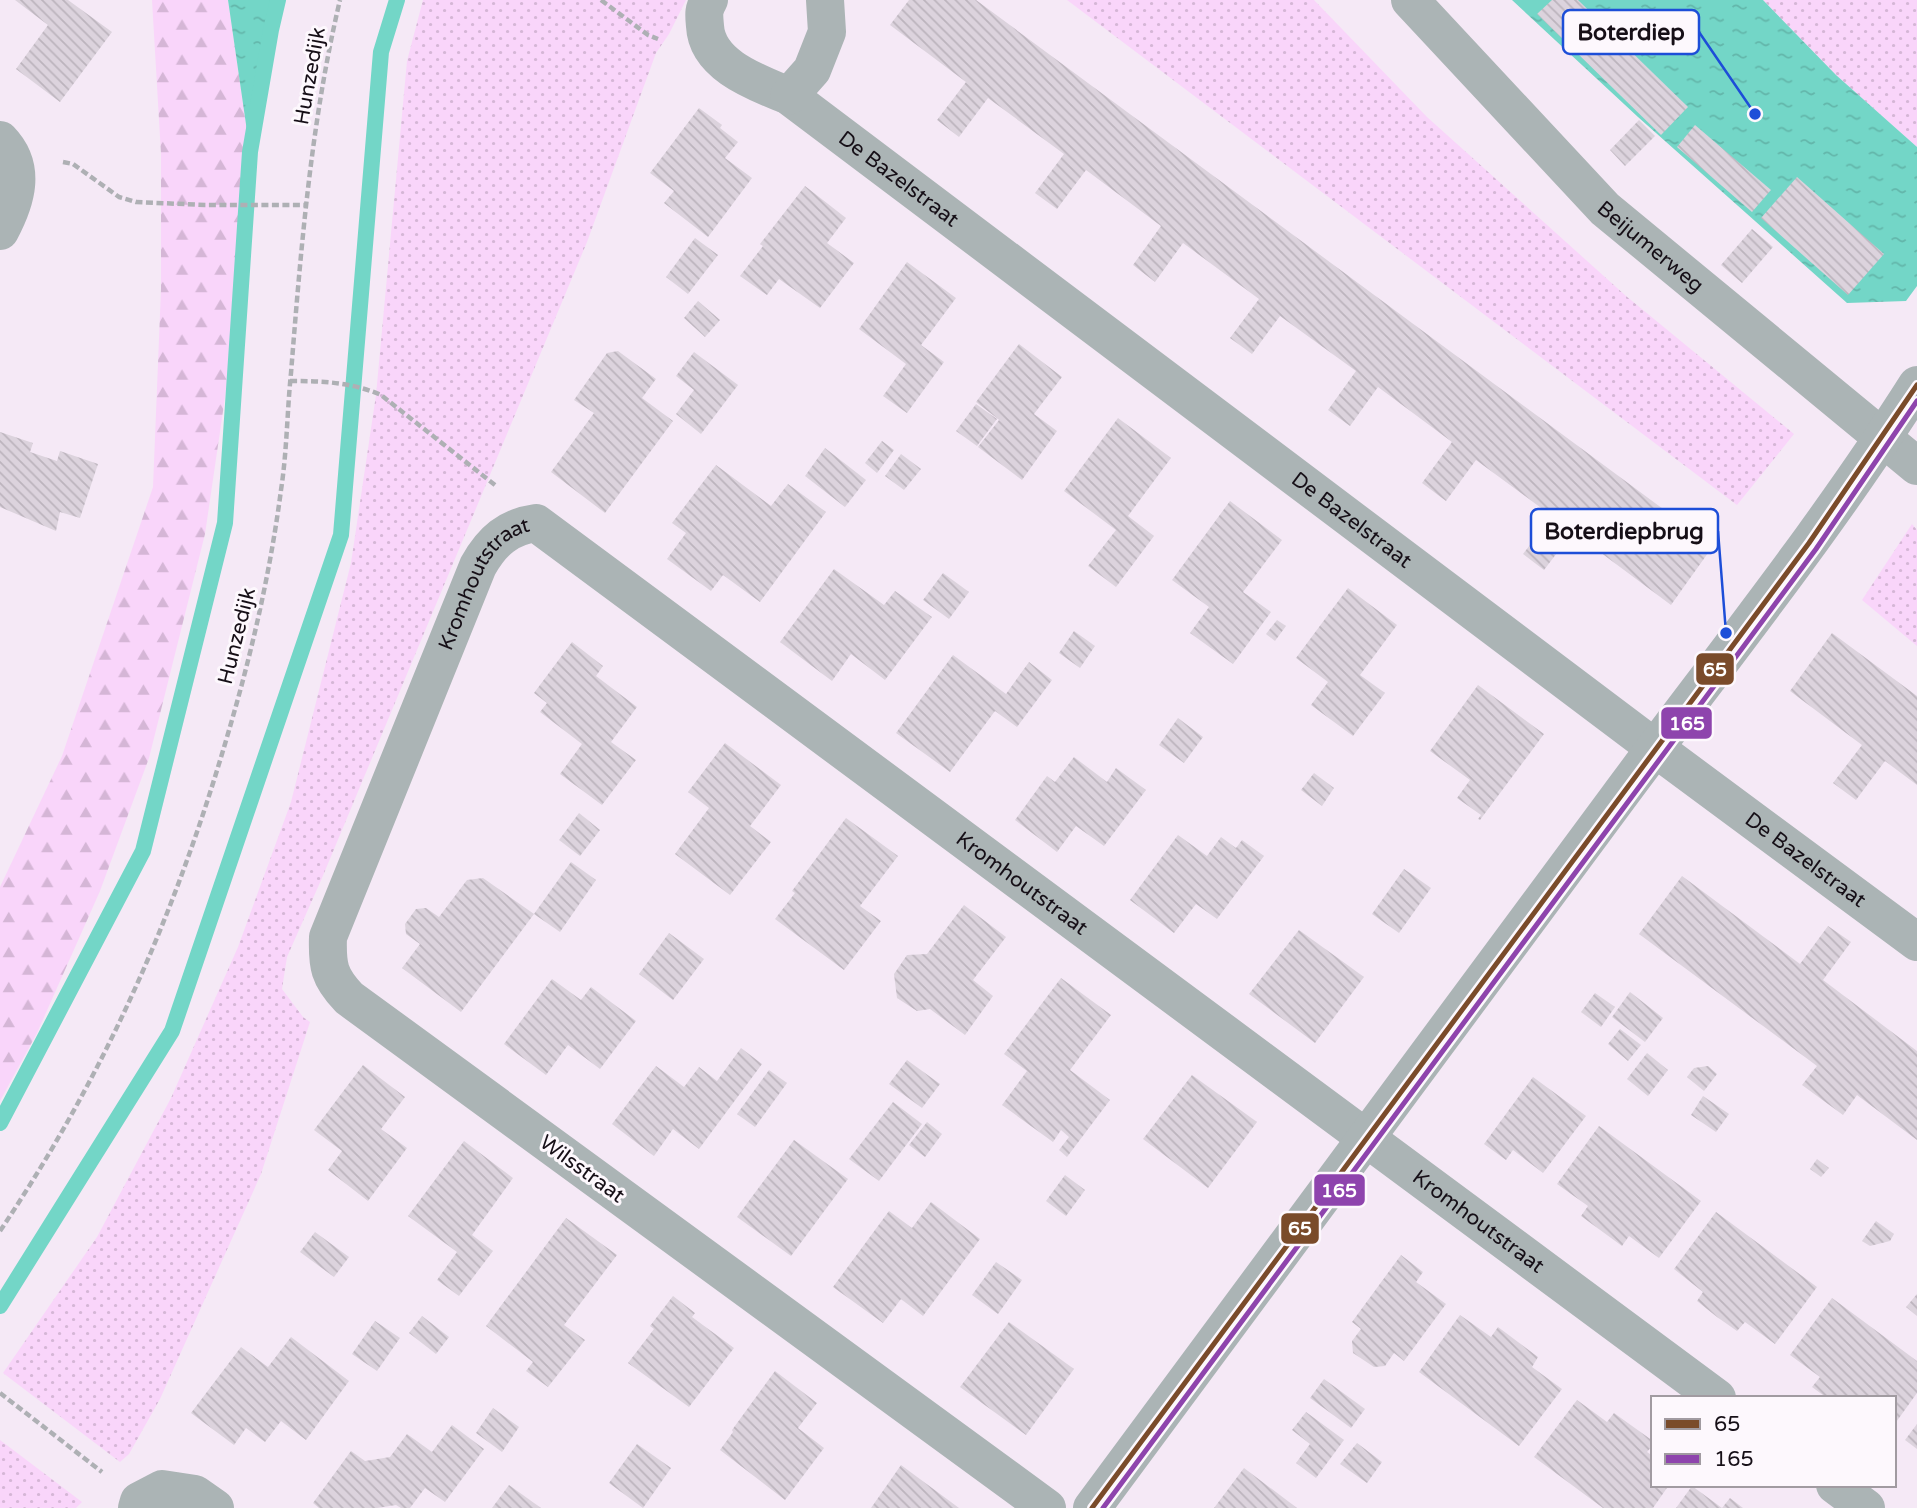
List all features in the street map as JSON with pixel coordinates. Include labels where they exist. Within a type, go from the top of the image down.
[{"type":"street","name":"De Bazelstraat","points":[[709,0],[704,9],[705,36],[717,56],[749,80],[789,96],[1917,942]]},
{"type":"street","points":[[789,96],[813,70],[827,32],[825,0]]},
{"type":"street","name":"Beijumerweg","points":[[1410,0],[1605,209],[1917,466]]},
{"type":"street","points":[[0,231],[13,205],[18,180],[4,144]]},
{"type":"street","points":[[1092,1508],[1655,748],[1775,593],[1883,439],[1917,385]]},
{"type":"street","name":"Kromhoutstraat","points":[[409,734],[486,552],[508,531],[536,523],[1714,1396]]},
{"type":"street","name":"Wilsstraat","points":[[409,734],[328,937],[327,960],[334,982],[349,998],[1047,1508]]},
{"type":"street","points":[[1838,1487],[1866,1508]]},
{"type":"street","points":[[138,1504],[162,1489],[195,1494],[215,1508]]},
{"type":"path","name":"Hunzedijk","points":[[0,1231],[69,1120],[107,1052],[148,964],[198,831],[241,688],[267,581],[282,488],[305,205],[318,112],[340,0]]},
{"type":"path","points":[[4,144],[73,164],[119,197],[136,202],[305,205]]},
{"type":"path","points":[[290,381],[326,381],[363,387],[381,395],[489,479],[536,523]]},
{"type":"path","points":[[0,1393],[138,1504]]},
{"type":"green space","points":[[152,0],[228,0],[250,152],[228,377],[205,534],[149,758],[100,891],[37,1033],[0,1101],[0,887],[62,756],[153,487],[161,289],[161,154]]},
{"type":"green space","points":[[423,0],[686,0],[656,53],[587,242],[287,957],[282,989],[303,1017],[310,1022],[261,1174],[160,1399],[129,1454],[120,1462],[3,1373],[97,1237],[171,1098],[238,947],[291,802],[351,563],[376,395],[407,61]]},
{"type":"green space","points":[[1067,0],[1314,0],[1427,117],[1626,296],[1794,434],[1737,505]]},
{"type":"green space","points":[[1763,0],[1917,0],[1917,147],[1836,75]]},
{"type":"green space","points":[[1912,524],[1917,530],[1917,646],[1862,600]]},
{"type":"green space","points":[[0,1440],[82,1502],[76,1508],[0,1508]]},
{"type":"water","points":[[228,0],[279,0],[271,30],[250,152]]},
{"type":"water","points":[[1512,0],[1763,0],[1836,75],[1917,147],[1917,286],[1906,301],[1847,303],[1638,117]]},
{"type":"building","points":[[15,0],[68,0],[112,32],[60,102],[16,69],[48,25]]},
{"type":"building","points":[[909,0],[976,0],[1713,546],[1671,605],[1573,532],[1544,570],[1523,554],[1552,516],[1476,460],[1446,501],[1422,483],[1452,442],[1378,387],[1350,426],[1328,410],[1356,371],[1280,316],[1252,354],[1230,338],[1259,299],[1183,243],[1155,282],[1133,265],[1161,226],[1086,170],[1057,209],[1035,193],[1064,154],[988,98],[959,137],[937,120],[966,82],[890,25]]},
{"type":"building","points":[[1552,0],[1578,0],[1688,107],[1661,135],[1537,14]]},
{"type":"building","points":[[699,108],[722,125],[720,128],[738,142],[725,158],[752,178],[708,237],[664,203],[674,191],[650,173]]},
{"type":"building","points":[[1639,120],[1655,136],[1625,166],[1610,150]]},
{"type":"building","points":[[1695,125],[1771,190],[1752,212],[1677,147]]},
{"type":"building","points":[[1797,177],[1884,254],[1848,295],[1761,218]]},
{"type":"building","points":[[805,186],[846,218],[827,243],[854,263],[820,308],[779,279],[767,295],[740,276],[763,246],[760,244]]},
{"type":"building","points":[[1752,229],[1773,247],[1742,283],[1721,265]]},
{"type":"building","points":[[695,238],[718,255],[688,294],[666,277]]},
{"type":"building","points":[[907,262],[956,298],[921,345],[944,362],[907,413],[883,396],[906,364],[859,329]]},
{"type":"building","points":[[698,301],[720,320],[705,337],[684,318]]},
{"type":"building","points":[[1019,344],[1062,377],[1034,414],[1057,431],[1022,480],[978,447],[999,420],[1002,422],[976,402]]},
{"type":"building","points":[[618,351],[656,379],[642,398],[673,421],[605,513],[551,472],[594,413],[574,400],[607,353]]},
{"type":"building","points":[[694,352],[738,385],[701,434],[676,414],[694,390],[676,376]]},
{"type":"building","points":[[976,404],[997,419],[977,446],[956,431]]},
{"type":"building","points":[[1118,418],[1171,458],[1128,516],[1154,536],[1116,587],[1088,566],[1116,530],[1064,491]]},
{"type":"building","points":[[0,432],[33,443],[30,452],[57,461],[60,451],[98,464],[80,518],[60,512],[56,531],[0,507]]},
{"type":"building","points":[[882,441],[894,450],[877,473],[865,463]]},
{"type":"building","points":[[825,448],[866,480],[845,507],[805,476]]},
{"type":"building","points":[[901,454],[921,469],[904,490],[885,476]]},
{"type":"building","points":[[716,465],[771,506],[788,484],[826,512],[760,602],[723,575],[711,591],[667,559],[686,533],[672,523]]},
{"type":"building","points":[[1230,501],[1282,540],[1243,592],[1271,612],[1233,664],[1190,633],[1209,607],[1172,580]]},
{"type":"building","points":[[834,569],[884,605],[895,591],[932,617],[885,680],[851,654],[832,681],[780,642]]},
{"type":"building","points":[[943,573],[969,592],[949,619],[923,600]]},
{"type":"building","points":[[1348,588],[1397,625],[1360,675],[1385,693],[1353,736],[1311,705],[1328,682],[1296,658]]},
{"type":"building","points":[[1277,620],[1286,626],[1275,641],[1266,634]]},
{"type":"building","points":[[1074,631],[1095,646],[1080,668],[1059,653]]},
{"type":"building","points":[[1832,633],[1917,696],[1917,785],[1885,761],[1856,800],[1833,783],[1862,745],[1790,691]]},
{"type":"building","points":[[572,642],[603,666],[596,676],[637,707],[611,742],[636,760],[602,805],[560,774],[582,744],[540,712],[547,703],[534,693]]},
{"type":"building","points":[[953,655],[1006,694],[1029,662],[1052,680],[1017,727],[995,711],[950,772],[896,733]]},
{"type":"building","points":[[1478,685],[1544,734],[1480,820],[1478,819],[1481,815],[1457,798],[1470,780],[1430,751]]},
{"type":"building","points":[[1178,718],[1203,737],[1184,763],[1159,745]]},
{"type":"building","points":[[725,743],[781,785],[750,826],[771,842],[730,895],[675,854],[709,808],[688,792]]},
{"type":"building","points":[[1074,757],[1107,782],[1116,768],[1146,790],[1104,846],[1076,826],[1057,852],[1015,820],[1047,776],[1055,782]]},
{"type":"building","points":[[1314,773],[1334,788],[1322,806],[1301,790]]},
{"type":"building","points":[[579,813],[600,830],[580,856],[559,840]]},
{"type":"building","points":[[846,818],[898,856],[860,906],[881,921],[844,970],[775,919],[795,893],[792,891]]},
{"type":"building","points":[[1178,835],[1207,856],[1221,837],[1236,848],[1242,840],[1264,856],[1217,919],[1196,904],[1174,933],[1130,900]]},
{"type":"building","points":[[571,862],[596,880],[560,932],[534,914]]},
{"type":"building","points":[[1404,869],[1431,888],[1399,933],[1372,914]]},
{"type":"building","points":[[1682,876],[1800,964],[1828,926],[1851,942],[1823,980],[1917,1051],[1917,1140],[1857,1095],[1843,1115],[1802,1085],[1817,1066],[1639,934]]},
{"type":"building","points":[[483,878],[534,914],[461,1012],[402,968],[420,944],[406,934],[405,924],[416,909],[426,908],[439,917],[467,880]]},
{"type":"building","points":[[964,905],[1006,937],[973,980],[993,996],[965,1035],[930,1009],[917,1011],[897,998],[894,974],[907,955],[927,954]]},
{"type":"building","points":[[1299,930],[1364,977],[1315,1043],[1249,994]]},
{"type":"building","points":[[669,933],[704,959],[673,1000],[639,974]]},
{"type":"building","points":[[1061,978],[1111,1015],[1070,1070],[1110,1100],[1067,1157],[1059,1150],[1069,1137],[1061,1130],[1053,1142],[1002,1105],[1027,1071],[1004,1054]]},
{"type":"building","points":[[552,979],[581,1000],[591,987],[636,1021],[600,1069],[568,1045],[546,1075],[504,1044]]},
{"type":"building","points":[[1630,992],[1663,1018],[1645,1042],[1612,1017]]},
{"type":"building","points":[[1595,993],[1615,1007],[1601,1027],[1581,1012]]},
{"type":"building","points":[[1620,1029],[1641,1045],[1628,1061],[1608,1044]]},
{"type":"building","points":[[741,1048],[762,1064],[699,1149],[673,1129],[654,1156],[612,1124],[656,1066],[684,1087],[699,1067],[717,1081]]},
{"type":"building","points":[[1647,1053],[1668,1070],[1648,1096],[1627,1079]]},
{"type":"building","points":[[907,1060],[940,1084],[922,1108],[889,1084]]},
{"type":"building","points":[[363,1065],[405,1097],[381,1129],[407,1148],[368,1201],[328,1170],[342,1151],[314,1130]]},
{"type":"building","points":[[1708,1066],[1717,1074],[1704,1091],[1687,1077],[1694,1068]]},
{"type":"building","points":[[769,1070],[787,1083],[755,1127],[737,1114]]},
{"type":"building","points":[[1192,1075],[1257,1122],[1208,1188],[1143,1139]]},
{"type":"building","points":[[1533,1077],[1586,1116],[1543,1173],[1513,1150],[1506,1160],[1484,1144]]},
{"type":"building","points":[[1703,1096],[1729,1114],[1716,1132],[1691,1115]]},
{"type":"building","points":[[893,1102],[922,1124],[879,1181],[849,1159]]},
{"type":"building","points":[[927,1122],[942,1134],[925,1157],[909,1145]]},
{"type":"building","points":[[1599,1126],[1701,1201],[1659,1258],[1629,1236],[1622,1246],[1581,1216],[1588,1206],[1557,1184]]},
{"type":"building","points":[[794,1140],[848,1179],[791,1256],[737,1217]]},
{"type":"building","points":[[464,1141],[513,1178],[472,1235],[493,1251],[459,1296],[437,1280],[457,1252],[408,1216]]},
{"type":"building","points":[[1817,1159],[1829,1168],[1821,1177],[1810,1169]]},
{"type":"building","points":[[1065,1175],[1085,1190],[1066,1216],[1046,1201]]},
{"type":"building","points":[[931,1202],[980,1239],[923,1316],[901,1299],[883,1323],[833,1287],[889,1211],[912,1228]]},
{"type":"building","points":[[1716,1212],[1817,1287],[1775,1344],[1745,1322],[1737,1331],[1717,1317],[1697,1301],[1703,1292],[1674,1269]]},
{"type":"building","points":[[566,1218],[617,1255],[564,1325],[585,1340],[548,1387],[526,1371],[533,1362],[486,1326]]},
{"type":"building","points":[[1876,1221],[1894,1234],[1890,1241],[1870,1246],[1862,1241]]},
{"type":"building","points":[[315,1232],[349,1257],[334,1277],[300,1252]]},
{"type":"building","points":[[1401,1255],[1423,1272],[1416,1282],[1446,1304],[1404,1361],[1394,1353],[1385,1366],[1374,1367],[1353,1353],[1352,1341],[1361,1329],[1352,1322]]},
{"type":"building","points":[[996,1262],[1022,1280],[998,1314],[972,1295]]},
{"type":"building","points":[[1917,1294],[1917,1316],[1906,1307]]},
{"type":"building","points":[[673,1296],[695,1313],[692,1317],[734,1348],[689,1407],[628,1363],[654,1329],[650,1326]]},
{"type":"building","points":[[1832,1298],[1917,1361],[1917,1393],[1896,1422],[1896,1396],[1824,1396],[1812,1387],[1820,1377],[1790,1355]]},
{"type":"building","points":[[1460,1315],[1491,1337],[1498,1327],[1538,1357],[1532,1367],[1562,1389],[1519,1446],[1419,1372]]},
{"type":"building","points":[[422,1316],[449,1337],[436,1354],[409,1333]]},
{"type":"building","points":[[375,1321],[400,1338],[377,1371],[352,1354]]},
{"type":"building","points":[[1009,1322],[1074,1369],[1026,1435],[960,1387]]},
{"type":"building","points":[[291,1337],[349,1381],[306,1440],[281,1421],[265,1442],[246,1428],[234,1445],[191,1413],[241,1347],[268,1367]]},
{"type":"building","points":[[775,1371],[817,1403],[798,1428],[824,1448],[785,1500],[720,1450]]},
{"type":"building","points":[[1324,1379],[1365,1409],[1351,1428],[1310,1398]]},
{"type":"building","points":[[1577,1400],[1607,1422],[1614,1413],[1651,1440],[1651,1447],[1647,1452],[1651,1455],[1651,1487],[1668,1487],[1653,1508],[1603,1508],[1534,1457]]},
{"type":"building","points":[[493,1408],[519,1427],[502,1452],[476,1433]]},
{"type":"building","points":[[1306,1412],[1344,1440],[1316,1478],[1296,1463],[1310,1444],[1292,1430]]},
{"type":"building","points":[[1917,1424],[1917,1449],[1905,1440]]},
{"type":"building","points":[[452,1425],[484,1449],[445,1502],[425,1488],[410,1508],[396,1505],[377,1508],[319,1508],[313,1503],[351,1451],[365,1461],[390,1457],[407,1434],[432,1452]]},
{"type":"building","points":[[1357,1443],[1382,1462],[1367,1483],[1340,1464]]},
{"type":"building","points":[[637,1444],[671,1468],[643,1508],[609,1483]]},
{"type":"building","points":[[901,1465],[959,1508],[871,1508]]},
{"type":"building","points":[[1244,1468],[1297,1508],[1214,1508]]},
{"type":"building","points":[[509,1485],[541,1508],[492,1508]]},
{"type":"building","points":[[1693,1487],[1722,1508],[1676,1508]]},
{"type":"building","points":[[1730,1498],[1743,1508],[1722,1508]]},
{"type":"waterway","points":[[0,1123],[143,851],[225,523],[250,152],[278,0]]},
{"type":"waterway","points":[[0,1306],[172,1031],[341,535],[381,52],[397,0]]},
{"type":"transit line","name":"65","points":[[1092,1508],[1809,543],[1917,385]]},
{"type":"transit line","name":"165","points":[[1103,1508],[1816,549],[1917,401]]},
{"type":"place","name":"Boterdiep","points":[[1755,114]]},
{"type":"place","name":"Boterdiepbrug","points":[[1726,633]]}]
